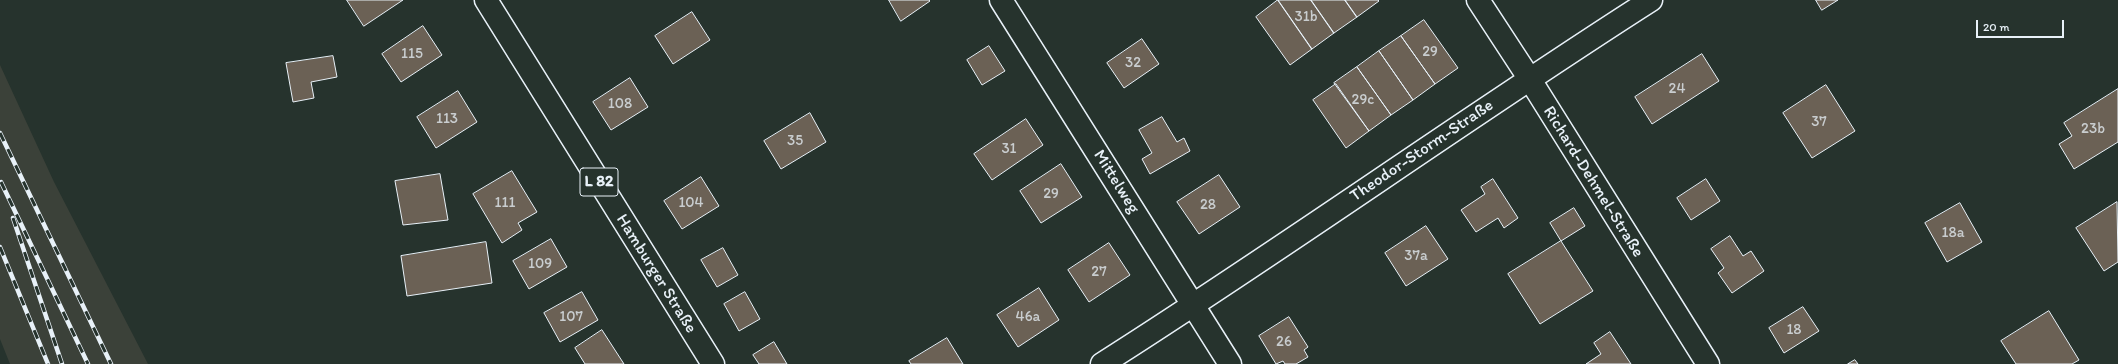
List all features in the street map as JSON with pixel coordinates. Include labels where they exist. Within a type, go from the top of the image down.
[{"type":"street","name":"Hamburger Straße","points":[[486,0],[713,364]]},
{"type":"street","name":"Mittelweg","points":[[1001,0],[1195,305],[1230,364]]},
{"type":"street","name":"Richard-Dehmel-Straße","points":[[1478,0],[1529,78],[1708,364]]},
{"type":"street","name":"Theodor-Storm-Straße","points":[[1102,364],[1195,305],[1529,78],[1651,0]]},
{"type":"shaded area","points":[[0,65],[54,182],[148,364],[10,364],[0,339]]},
{"type":"building","points":[[347,0],[403,0],[364,26]]},
{"type":"building","points":[[889,0],[929,0],[930,1],[901,21]]},
{"type":"building","points":[[1278,0],[1311,0],[1334,33],[1312,49]]},
{"type":"building","points":[[1278,0],[1312,49],[1290,65],[1256,17]]},
{"type":"building","points":[[1311,0],[1345,0],[1357,17],[1334,33]]},
{"type":"building","points":[[1345,0],[1378,0],[1379,1],[1357,17]]},
{"type":"building","points":[[1816,0],[1838,0],[1822,10]]},
{"type":"building","points":[[692,12],[710,40],[673,64],[655,36]]},
{"type":"building","points":[[1424,20],[1458,68],[1435,84],[1401,36]]},
{"type":"building","points":[[423,26],[442,55],[401,82],[382,54]]},
{"type":"building","points":[[1401,36],[1435,84],[1413,100],[1379,51]]},
{"type":"building","points":[[1142,39],[1159,64],[1124,88],[1107,63]]},
{"type":"building","points":[[989,46],[1005,71],[982,85],[967,60]]},
{"type":"building","points":[[1379,51],[1413,100],[1391,115],[1357,67]]},
{"type":"building","points":[[1702,54],[1719,81],[1652,124],[1635,97]]},
{"type":"building","points":[[333,56],[337,77],[311,82],[314,98],[293,102],[286,63]]},
{"type":"building","points":[[1357,67],[1391,115],[1369,131],[1334,83]]},
{"type":"building","points":[[630,78],[648,107],[611,130],[593,102]]},
{"type":"building","points":[[1336,84],[1369,131],[1346,148],[1313,100]]},
{"type":"building","points":[[1826,85],[1855,131],[1812,158],[1783,113]]},
{"type":"building","points":[[2118,89],[2118,142],[2074,169],[2059,144],[2072,136],[2064,123]]},
{"type":"building","points":[[458,91],[477,122],[436,148],[417,117]]},
{"type":"building","points":[[810,113],[826,142],[781,169],[764,141]]},
{"type":"building","points":[[1162,117],[1177,142],[1184,138],[1190,151],[1150,174],[1142,159],[1152,153],[1139,130]]},
{"type":"building","points":[[1026,119],[1043,145],[992,180],[974,154]]},
{"type":"building","points":[[1061,164],[1082,197],[1041,223],[1020,191]]},
{"type":"building","points":[[512,171],[537,212],[518,223],[522,230],[502,243],[473,194]]},
{"type":"building","points":[[440,174],[448,220],[403,225],[395,181]]},
{"type":"building","points":[[1219,175],[1240,207],[1199,234],[1177,202]]},
{"type":"building","points":[[701,177],[719,206],[682,229],[664,201]]},
{"type":"building","points":[[1493,179],[1518,218],[1504,228],[1498,218],[1476,232],[1461,210],[1485,194],[1481,187]]},
{"type":"building","points":[[1706,179],[1720,201],[1691,220],[1677,198]]},
{"type":"building","points":[[2117,202],[2118,262],[2104,271],[2076,228]]},
{"type":"building","points":[[1960,203],[1982,242],[1947,262],[1925,223]]},
{"type":"building","points":[[1574,208],[1585,226],[1561,241],[1550,223]]},
{"type":"building","points":[[1426,226],[1448,259],[1406,286],[1385,253]]},
{"type":"building","points":[[1730,236],[1743,256],[1751,251],[1764,271],[1732,293],[1718,273],[1724,268],[1711,249]]},
{"type":"building","points":[[551,239],[567,267],[529,289],[513,261]]},
{"type":"building","points":[[1561,241],[1593,291],[1540,324],[1508,274]]},
{"type":"building","points":[[486,242],[492,283],[407,296],[401,256]]},
{"type":"building","points":[[1109,243],[1130,275],[1089,302],[1068,270]]},
{"type":"building","points":[[723,248],[738,275],[717,287],[701,260]]},
{"type":"building","points":[[1039,288],[1059,320],[1018,347],[997,315]]},
{"type":"building","points":[[582,292],[598,320],[560,342],[544,313]]},
{"type":"building","points":[[745,292],[760,319],[739,331],[724,304]]},
{"type":"building","points":[[1803,307],[1819,331],[1784,353],[1769,328]]},
{"type":"building","points":[[2049,311],[2079,360],[2072,364],[2016,364],[2001,341]]},
{"type":"building","points":[[1289,317],[1308,347],[1304,350],[1308,357],[1296,364],[1285,364],[1283,361],[1276,364],[1259,336]]},
{"type":"building","points":[[602,330],[624,364],[585,364],[575,348]]},
{"type":"building","points":[[1610,332],[1631,364],[1586,364],[1601,354],[1594,343]]},
{"type":"building","points":[[947,338],[963,364],[911,364],[909,361]]},
{"type":"building","points":[[774,342],[787,364],[759,364],[753,355]]},
{"type":"building","points":[[1855,360],[1858,364],[1848,364]]},
{"type":"railway","points":[[0,133],[111,364]]},
{"type":"railway","points":[[1,182],[88,364]]},
{"type":"railway","points":[[13,218],[62,364]]},
{"type":"railway","points":[[0,247],[48,364]]}]
